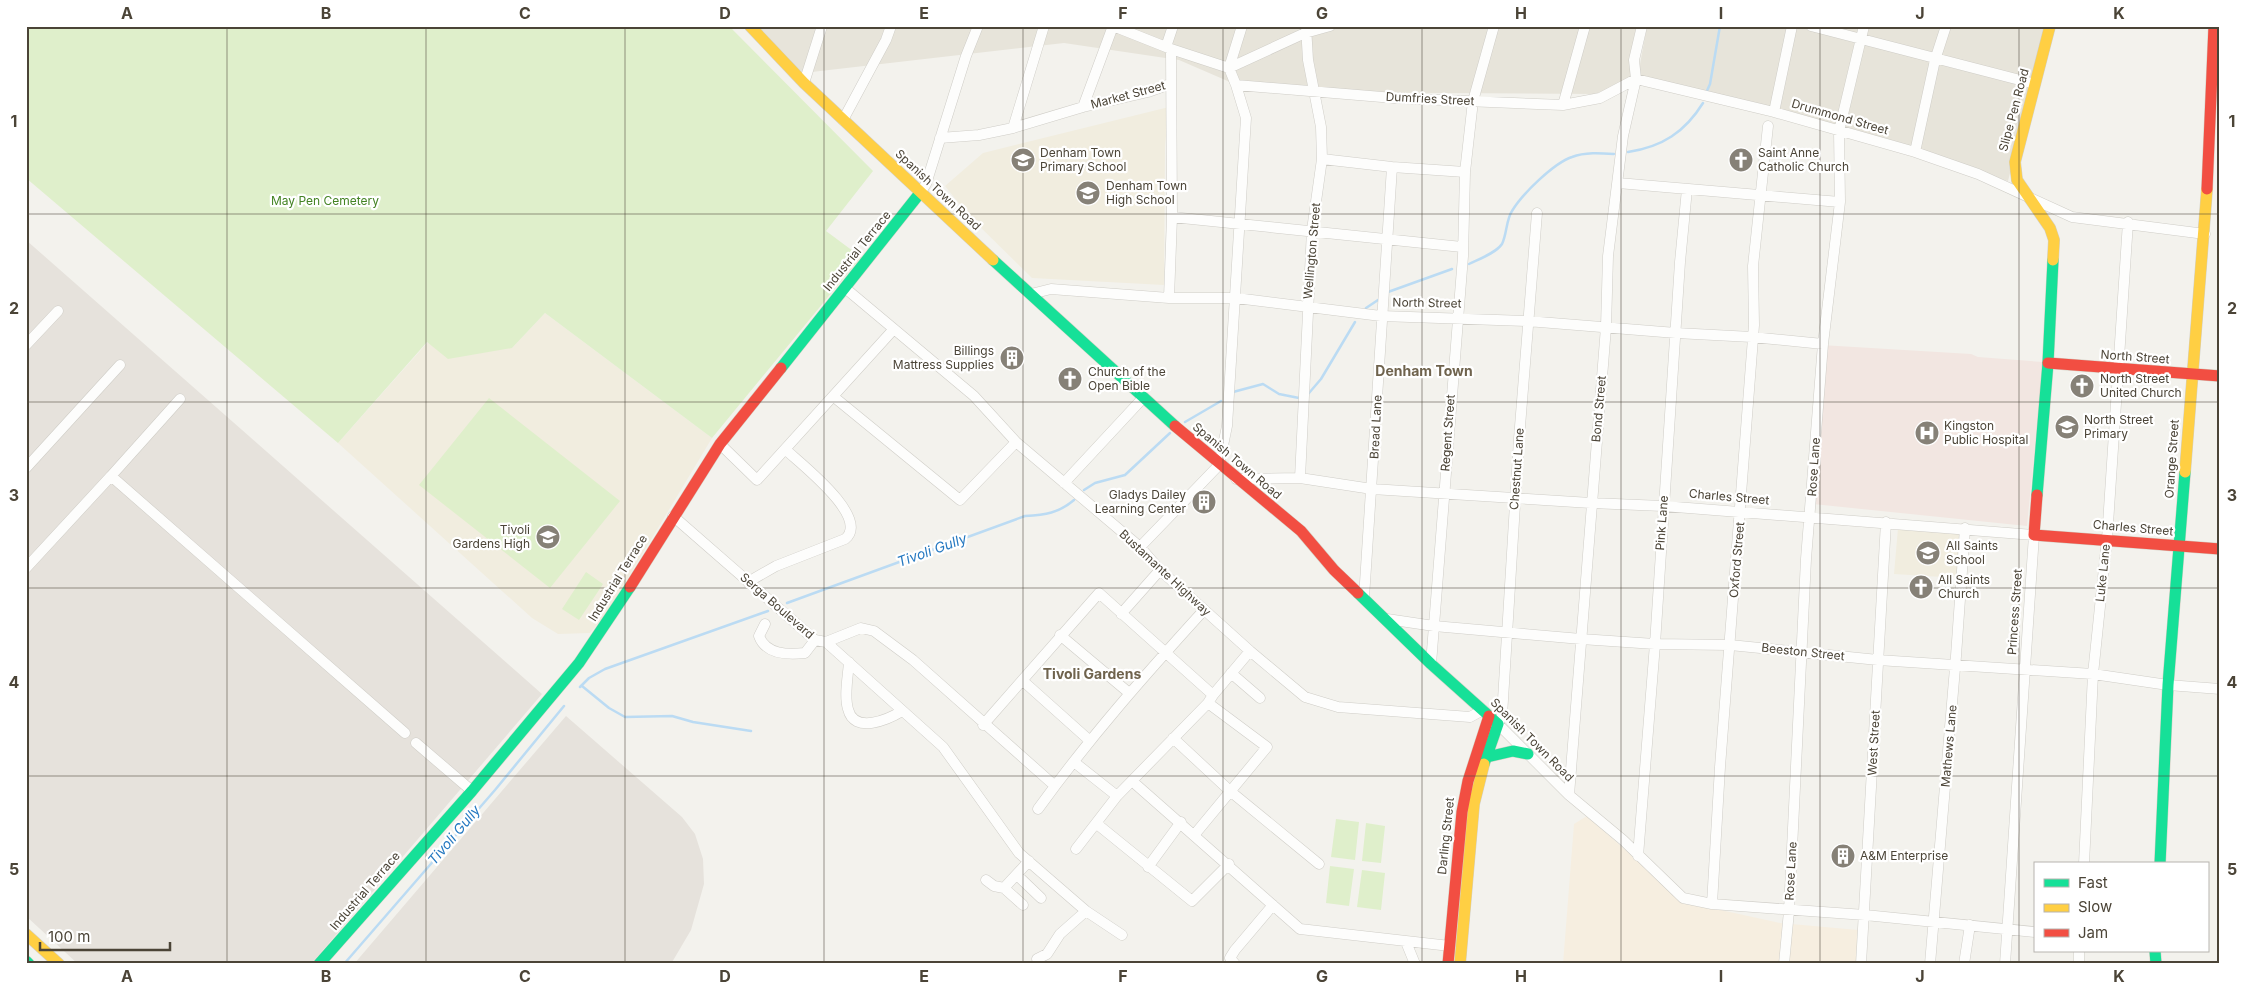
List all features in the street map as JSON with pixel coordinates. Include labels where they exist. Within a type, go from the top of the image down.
[{"type":"main road","name":"Spanish Town Road","points":[[750,26],[804,83],[920,193],[1143,398],[1219,465],[1301,531],[1334,570],[1431,664],[1490,717]]},
{"type":"main road","name":"Slipe Pen Road","points":[[2031,198],[2017,180],[2015,162],[2050,26]]},
{"type":"main road","name":"Orange Street","points":[[2160,862],[2168,686],[2192,374],[2205,234],[2214,26]]},
{"type":"main road","name":"Industrial Terrace","points":[[319,964],[472,791],[579,663],[628,591],[673,516],[720,444],[920,193]]},
{"type":"main road","name":"Princess Street","points":[[2031,198],[2050,228],[2054,240],[2048,363],[2034,535]]},
{"type":"main road","name":"North Street","points":[[2048,363],[2119,370],[2220,376]]},
{"type":"main road","name":"Charles Street","points":[[2034,535],[2220,549]]},
{"type":"main road","name":"Darling Street","points":[[1460,964],[1472,813],[1477,787],[1487,757],[1490,717]]},
{"type":"main road","name":"Darling Street","points":[[1448,964],[1465,793],[1490,717]]},
{"type":"main road","points":[[1487,757],[1513,751],[1528,754]]},
{"type":"main road","points":[[26,934],[59,964]]},
{"type":"street","points":[[804,83],[822,26]]},
{"type":"street","points":[[843,120],[886,40],[891,26]]},
{"type":"street","points":[[920,193],[926,184],[966,56],[978,26]]},
{"type":"street","points":[[1013,128],[1044,26]]},
{"type":"street","points":[[1083,107],[1113,26],[1169,48],[1229,68],[1306,30],[1330,26]]},
{"type":"street","name":"Market Street","points":[[940,138],[979,135],[1013,128],[1083,107],[1148,92],[1170,84],[1169,48],[1173,26]]},
{"type":"street","points":[[1140,547],[1219,465],[1227,426],[1246,118],[1229,68],[1242,26]]},
{"type":"street","name":"Regent Street","points":[[1431,664],[1462,247],[1465,172],[1473,101],[1494,26]]},
{"type":"street","points":[[1563,105],[1585,26]]},
{"type":"street","name":"Bond Street","points":[[1569,795],[1606,327],[1608,256],[1623,136],[1636,79],[1634,60],[1642,26]]},
{"type":"street","points":[[1774,112],[1792,26]]},
{"type":"street","points":[[1811,26],[1935,60],[2035,84]]},
{"type":"street","name":"Rose Lane","points":[[1784,964],[1789,911],[1810,518],[1823,344],[1840,202],[1839,131],[1864,26]]},
{"type":"street","points":[[1915,152],[1935,60],[1946,26]]},
{"type":"street","name":"Wellington Street","points":[[1300,478],[1312,230],[1322,159],[1321,127],[1316,91],[1308,60],[1306,30]]},
{"type":"street","name":"Dumfries Street","points":[[1236,85],[1473,101],[1563,105],[1600,98],[1636,79]]},
{"type":"street","name":"Drummond Street","points":[[1636,79],[1774,112],[1915,152],[1978,174],[2072,216],[2128,222],[2205,234]]},
{"type":"street","points":[[1169,298],[1172,217],[1170,84]]},
{"type":"street","name":"Oxford Street","points":[[1712,904],[1720,767],[1741,511],[1752,337],[1754,266],[1768,126]]},
{"type":"street","points":[[1322,159],[1392,168],[1465,172]]},
{"type":"street","name":"Bread Lane","points":[[1364,598],[1392,168]]},
{"type":"street","points":[[1618,183],[1840,202]]},
{"type":"street","name":"Pink Lane","points":[[1638,856],[1687,189]]},
{"type":"street","name":"Chestnut Lane","points":[[1490,717],[1502,716],[1527,321],[1537,213]]},
{"type":"street","points":[[1172,217],[1312,230],[1386,241],[1462,247]]},
{"type":"street","name":"Luke Lane","points":[[2084,862],[2093,674],[2107,539],[2128,222]]},
{"type":"street","name":"Bustamante Highway","points":[[845,288],[974,396],[1016,442],[1140,547],[1160,570],[1204,610],[1305,696],[1338,707],[1490,717]]},
{"type":"street","name":"North Street","points":[[1030,294],[1051,288],[1169,298],[1236,298],[1381,316],[1456,317],[1527,321],[1823,344]]},
{"type":"street","points":[[26,345],[58,311]]},
{"type":"street","points":[[720,444],[757,480],[893,330]]},
{"type":"street","points":[[26,468],[120,365]]},
{"type":"street","points":[[834,397],[960,500],[1016,442]]},
{"type":"street","points":[[1064,483],[1143,398]]},
{"type":"street","points":[[26,568],[180,399]]},
{"type":"street","points":[[748,582],[776,566],[845,539],[852,529],[848,514],[832,493],[786,450]]},
{"type":"street","points":[[111,476],[405,733]]},
{"type":"street","name":"Charles Street","points":[[1236,479],[1300,478],[1372,489],[1741,511],[2034,535]]},
{"type":"street","name":"Serga Boulevard","points":[[673,516],[815,640],[826,642],[861,628],[869,628],[913,660],[1055,786]]},
{"type":"street","name":"West Street","points":[[1861,964],[1886,522]]},
{"type":"street","name":"Mathews Lane","points":[[1931,964],[1956,665],[1965,528]]},
{"type":"street","name":"Princess Street","points":[[2005,964],[2034,535]]},
{"type":"street","points":[[1120,614],[1160,570]]},
{"type":"street","points":[[984,725],[1098,593],[1166,652],[1210,699],[1267,747],[1195,834]]},
{"type":"street","points":[[1038,809],[1089,740],[1128,692],[1204,610]]},
{"type":"street","name":"Beeston Street","points":[[1386,620],[1581,639],[1655,644],[1730,645],[1878,660],[2093,674],[2168,686],[2220,688]]},
{"type":"street","points":[[765,624],[759,636],[761,643],[772,651],[794,654],[805,653],[815,640]]},
{"type":"street","points":[[1060,635],[1128,692]]},
{"type":"street","points":[[826,642],[943,747],[1006,837],[1029,860],[1086,911],[1122,935]]},
{"type":"street","points":[[1076,849],[1117,796],[1210,699],[1250,651]]},
{"type":"street","points":[[849,662],[848,710],[853,718],[865,723],[878,722],[902,711]]},
{"type":"street","points":[[1231,673],[1260,698]]},
{"type":"street","points":[[1023,681],[1089,740]]},
{"type":"street","name":"Spanish Town Road","points":[[1490,717],[1569,795],[1623,840],[1683,898],[1712,904],[1865,915],[2034,932]]},
{"type":"street","points":[[1173,738],[1230,791],[1319,864]]},
{"type":"street","points":[[416,743],[472,791]]},
{"type":"street","points":[[1074,762],[1117,796]]},
{"type":"street","points":[[1132,781],[1195,834],[1300,929],[1450,946]]},
{"type":"street","points":[[1148,867],[1181,822]]},
{"type":"street","points":[[1097,824],[1192,902],[1229,864]]},
{"type":"street","points":[[1004,888],[1029,860]]},
{"type":"street","points":[[1017,875],[1041,898]]},
{"type":"street","points":[[986,880],[994,886],[1004,888],[1023,905]]},
{"type":"street","points":[[1235,964],[1230,958],[1235,950],[1273,905]]},
{"type":"street","points":[[1037,959],[1047,954],[1060,934],[1086,911]]},
{"type":"street","points":[[1964,964],[1970,925]]},
{"type":"street","points":[[1406,942],[1415,964]]},
{"type":"shaded area","points":[[758,26],[1645,26],[1632,79],[1595,94],[1253,92],[1179,60],[1064,43],[803,73]]},
{"type":"shaded area","points":[[1647,26],[2047,26],[2008,181],[1858,141],[1638,75]]},
{"type":"shaded area","name":"Denham Town High School","points":[[1169,107],[1165,146],[1164,285],[1032,278],[970,217],[945,186],[983,153]]},
{"type":"shaded area","points":[[26,240],[542,694],[311,964],[78,964],[26,916]]},
{"type":"shaded area","name":"Tivoli Gardens High","points":[[545,313],[712,438],[607,613],[590,633],[558,634],[532,618],[338,443],[428,342],[512,348]]},
{"type":"shaded area","name":"Kingston Public Hospital","points":[[1821,345],[1971,354],[1978,357],[2043,362],[2027,526],[1813,504]]},
{"type":"shaded area","name":"All Saints School","points":[[1898,528],[1961,532],[1958,578],[1894,574]]},
{"type":"shaded area","points":[[566,716],[682,817],[695,834],[703,859],[704,884],[691,930],[671,964],[354,964]]},
{"type":"shaded area","points":[[1587,816],[1684,902],[1780,923],[1858,930],[1856,964],[1563,964],[1574,824]]},
{"type":"green space","name":"May Pen Cemetery","points":[[26,26],[729,26],[873,171],[826,231],[861,257],[712,438],[545,313],[512,348],[448,359],[427,342],[338,443],[26,178]]},
{"type":"green space","points":[[489,398],[620,501],[550,588],[419,485]]},
{"type":"green space","points":[[586,572],[603,584],[579,620],[562,609]]},
{"type":"green space","points":[[1336,819],[1359,822],[1355,860],[1331,857]]},
{"type":"green space","points":[[1366,823],[1385,826],[1381,863],[1362,861]]},
{"type":"green space","points":[[1330,866],[1354,869],[1349,906],[1326,903]]},
{"type":"green space","points":[[1362,870],[1385,873],[1381,910],[1357,907]]},
{"type":"waterway","name":"Tivoli Gully","points":[[1706,93],[1710,84],[1720,26]]},
{"type":"waterway","name":"Tivoli Gully","points":[[1628,152],[1652,146],[1672,136],[1688,122],[1703,103]]},
{"type":"waterway","name":"Tivoli Gully","points":[[1469,264],[1487,256],[1502,244],[1510,215],[1517,204],[1539,180],[1556,166],[1565,160],[1582,154],[1614,154]]},
{"type":"waterway","name":"Tivoli Gully","points":[[1388,292],[1452,269]]},
{"type":"waterway","name":"Tivoli Gully","points":[[1366,308],[1378,300]]},
{"type":"waterway","name":"Tivoli Gully","points":[[1309,393],[1321,379],[1355,322]]},
{"type":"waterway","name":"Tivoli Gully","points":[[1233,392],[1263,384],[1279,394],[1299,398]]},
{"type":"waterway","name":"Tivoli Gully","points":[[1185,422],[1221,401]]},
{"type":"waterway","name":"Tivoli Gully","points":[[1084,490],[1095,483],[1125,475],[1170,433]]},
{"type":"waterway","name":"Tivoli Gully","points":[[787,603],[1025,516],[1057,511],[1074,500]]},
{"type":"waterway","name":"Tivoli Gully","points":[[580,687],[589,678],[605,669],[768,611]]},
{"type":"waterway","points":[[582,686],[609,708],[625,717],[672,716],[693,722],[751,731]]},
{"type":"waterway","name":"Tivoli Gully","points":[[344,964],[495,790],[564,706]]},
{"type":"traffic: fast","points":[[781,368],[920,193]]},
{"type":"traffic: fast","points":[[993,260],[1175,426]]},
{"type":"traffic: fast","points":[[2037,495],[2048,363],[2053,260]]},
{"type":"traffic: fast","points":[[2160,862],[2168,685],[2185,472]]},
{"type":"traffic: fast","points":[[319,964],[472,791],[579,663],[630,587]]},
{"type":"traffic: fast","points":[[1358,593],[1431,664],[1498,724],[1484,764]]},
{"type":"traffic: fast","points":[[1487,757],[1513,751],[1528,754]]},
{"type":"traffic: fast","points":[[2155,952],[2156,964]]},
{"type":"traffic: fast","points":[[26,961],[29,964]]},
{"type":"traffic: slow","points":[[750,26],[804,83],[993,260]]},
{"type":"traffic: slow","points":[[2050,26],[2015,162],[2017,180],[2050,228],[2054,240],[2053,260]]},
{"type":"traffic: slow","points":[[2185,472],[2207,189]]},
{"type":"traffic: slow","points":[[1460,964],[1474,804],[1484,764]]},
{"type":"traffic: slow","points":[[26,934],[59,964]]},
{"type":"traffic: jam","points":[[2207,189],[2214,26]]},
{"type":"traffic: jam","points":[[2048,363],[2220,376]]},
{"type":"traffic: jam","points":[[630,587],[720,444],[781,368]]},
{"type":"traffic: jam","points":[[1175,426],[1301,531],[1334,570],[1358,593]]},
{"type":"traffic: jam","points":[[2037,495],[2034,535],[2220,549]]},
{"type":"traffic: jam","points":[[1448,964],[1462,812],[1468,781],[1489,716]]},
{"type":"place","name":"Denham Town Primary School","points":[[1023,160]]},
{"type":"place","name":"Saint Anne Catholic Church","points":[[1741,160]]},
{"type":"place","name":"Denham Town High School","points":[[1088,193]]},
{"type":"place","name":"Billings Mattress Supplies","points":[[1012,358]]},
{"type":"place","name":"Church of the Open Bible","points":[[1070,379]]},
{"type":"place","name":"North Street United Church","points":[[2082,386]]},
{"type":"place","name":"North Street Primary","points":[[2067,427]]},
{"type":"place","name":"Kingston Public Hospital","points":[[1927,433]]},
{"type":"place","name":"Gladys Dailey Learning Center","points":[[1204,502]]},
{"type":"place","name":"Tivoli Gardens High","points":[[548,537]]},
{"type":"place","name":"All Saints School","points":[[1928,553]]},
{"type":"place","name":"All Saints Church","points":[[1921,587]]},
{"type":"place","name":"A&M Enterprise","points":[[1843,856]]},
{"type":"district","name":"Denham Town","points":[[1424,371]]},
{"type":"district","name":"Tivoli Gardens","points":[[1092,674]]}]
